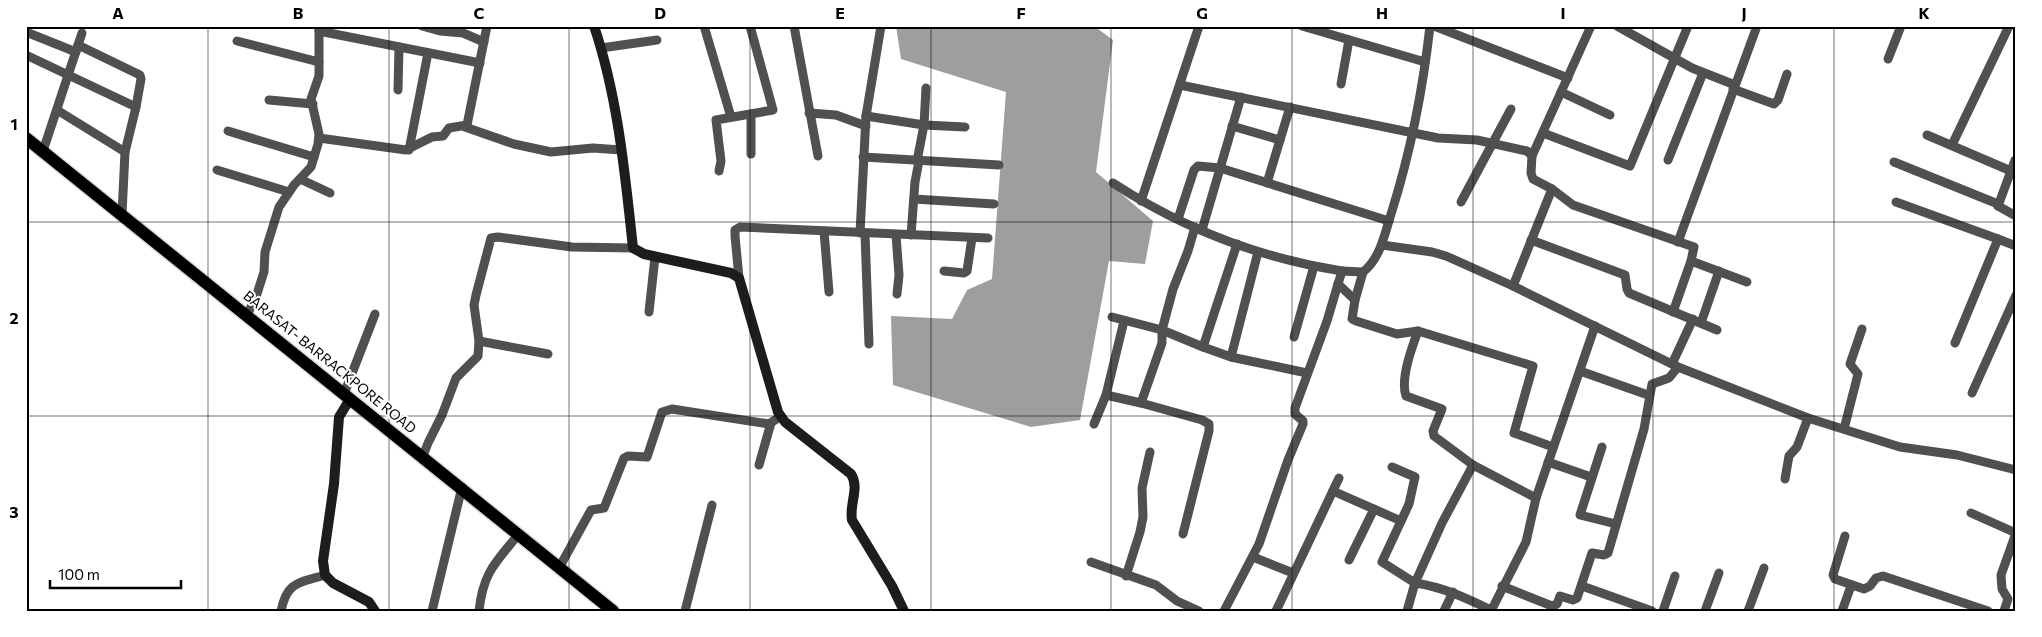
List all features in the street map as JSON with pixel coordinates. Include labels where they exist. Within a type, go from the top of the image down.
[{"type":"main road","name":"BARASAT- BARRACKPORE ROAD","points":[[26,138],[347,397],[462,487],[518,535],[613,611]]},
{"type":"street","points":[[422,26],[463,33],[484,42]]},
{"type":"street","points":[[465,127],[468,123],[487,26]]},
{"type":"street","points":[[594,26],[601,48],[621,150],[634,248]]},
{"type":"street","points":[[704,26],[731,117]]},
{"type":"street","points":[[719,171],[721,161],[716,120],[772,112],[773,109],[750,26]]},
{"type":"street","points":[[794,26],[818,156]]},
{"type":"street","points":[[869,344],[862,234],[863,157],[866,116],[881,26]]},
{"type":"street","points":[[1141,201],[1199,26]]},
{"type":"street","points":[[1302,26],[1425,62]]},
{"type":"street","points":[[1113,183],[1141,201],[1178,220],[1258,252],[1314,266],[1362,272],[1369,268],[1382,245],[1414,132],[1430,26]]},
{"type":"street","points":[[1434,26],[1568,78]]},
{"type":"street","points":[[1591,26],[1532,156],[1531,177],[1552,189],[1573,205],[1694,247],[1674,312]]},
{"type":"street","points":[[1617,26],[1702,73],[1774,104],[1778,100],[1787,74]]},
{"type":"street","points":[[1543,133],[1630,166],[1676,59],[1688,26]]},
{"type":"street","points":[[1678,242],[1757,26]]},
{"type":"street","points":[[1888,59],[1901,26]]},
{"type":"street","points":[[1952,145],[2009,26]]},
{"type":"street","points":[[247,316],[256,297],[264,272],[265,252],[279,207],[289,192],[311,167],[319,138],[311,99],[319,76],[319,29],[480,64]]},
{"type":"street","points":[[26,32],[77,48],[140,75],[136,107],[125,152],[122,214]]},
{"type":"street","points":[[43,151],[82,33]]},
{"type":"street","points":[[601,48],[657,40]]},
{"type":"street","points":[[1341,84],[1349,40]]},
{"type":"street","points":[[237,41],[319,62]]},
{"type":"street","points":[[398,90],[399,47]]},
{"type":"street","points":[[410,150],[428,53]]},
{"type":"street","points":[[26,55],[136,107]]},
{"type":"street","points":[[1668,160],[1702,73]]},
{"type":"street","points":[[1180,85],[1438,138],[1478,140],[1527,151],[1532,156]]},
{"type":"street","points":[[911,236],[918,161],[924,125],[926,88]]},
{"type":"street","points":[[1561,92],[1610,115]]},
{"type":"street","points":[[1141,403],[1162,343],[1162,330],[1173,289],[1199,229],[1220,168],[1241,97]]},
{"type":"street","points":[[269,100],[313,104]]},
{"type":"street","points":[[1267,183],[1290,107]]},
{"type":"street","points":[[1461,202],[1511,109]]},
{"type":"street","points":[[57,110],[125,152]]},
{"type":"street","points":[[809,113],[836,115],[866,126]]},
{"type":"street","points":[[751,114],[751,154]]},
{"type":"street","points":[[866,116],[924,125],[965,127]]},
{"type":"street","points":[[1232,126],[1280,140]]},
{"type":"street","points":[[319,138],[410,150],[432,137],[445,135],[449,128],[465,127],[514,144],[551,152],[593,148],[621,150]]},
{"type":"street","points":[[228,131],[314,157]]},
{"type":"street","points":[[1927,135],[2011,171]]},
{"type":"street","points":[[863,157],[999,165]]},
{"type":"street","points":[[1998,204],[2016,160]]},
{"type":"street","points":[[1894,162],[1998,204],[1999,208],[2016,216]]},
{"type":"street","points":[[1178,220],[1194,170],[1198,166],[1203,165],[1220,168],[1389,221]]},
{"type":"street","points":[[217,170],[289,192]]},
{"type":"street","points":[[300,179],[330,193]]},
{"type":"street","points":[[1512,286],[1552,189]]},
{"type":"street","points":[[914,200],[994,204]]},
{"type":"street","points":[[1896,202],[2016,246]]},
{"type":"street","points":[[904,611],[888,579],[852,520],[850,510],[855,488],[853,478],[845,468],[785,422],[781,416],[739,278],[735,230],[740,227],[862,234],[988,238]]},
{"type":"street","points":[[824,231],[829,292]]},
{"type":"street","points":[[896,235],[899,275],[897,294]]},
{"type":"street","points":[[423,456],[456,378],[478,356],[479,341],[474,305],[491,238],[498,236],[572,247],[634,248],[644,254],[731,273],[739,278]]},
{"type":"street","points":[[944,271],[964,273],[967,271],[972,238]]},
{"type":"street","points":[[1955,343],[1998,239]]},
{"type":"street","points":[[1531,240],[1625,276],[1627,292],[1717,330]]},
{"type":"street","points":[[1203,347],[1238,244]]},
{"type":"street","points":[[1382,245],[1438,254],[1512,286],[1675,365],[1808,418],[1900,447],[1957,455],[2016,470]]},
{"type":"street","points":[[1231,357],[1258,252]]},
{"type":"street","points":[[649,312],[655,257]]},
{"type":"street","points":[[1691,261],[1748,282]]},
{"type":"street","points":[[1294,338],[1314,266]]},
{"type":"street","points":[[1224,611],[1259,544],[1288,460],[1303,424],[1303,421],[1294,411],[1306,373],[1327,321],[1342,271]]},
{"type":"street","points":[[1502,586],[1552,606],[1557,604],[1560,596],[1576,599],[1592,553],[1604,555],[1608,552],[1646,420],[1648,395],[1652,384],[1669,378],[1719,271]]},
{"type":"street","points":[[1362,272],[1351,315],[1356,321],[1397,334],[1418,331],[1533,366],[1514,433],[1553,447]]},
{"type":"street","points":[[1338,284],[1355,300]]},
{"type":"street","points":[[1972,393],[2016,295]]},
{"type":"street","points":[[375,314],[340,417],[334,484],[323,561],[325,575],[333,583],[369,602],[375,611]]},
{"type":"street","points":[[1112,317],[1162,330],[1231,357],[1306,373]]},
{"type":"street","points":[[1094,424],[1106,395],[1124,321]]},
{"type":"street","points":[[1392,467],[1415,477],[1409,504],[1382,562],[1415,583],[1436,586],[1453,592],[1491,610],[1526,542],[1536,498],[1594,326]]},
{"type":"street","points":[[1844,429],[1858,374],[1850,364],[1862,329]]},
{"type":"street","points":[[1418,331],[1404,382],[1406,396],[1442,408],[1433,431],[1434,436],[1473,466],[1536,498]]},
{"type":"street","points":[[479,341],[548,354]]},
{"type":"street","points":[[1580,371],[1648,395]]},
{"type":"street","points":[[1106,395],[1202,420],[1209,424],[1209,431],[1183,534]]},
{"type":"street","points":[[559,568],[591,510],[604,508],[624,458],[628,456],[647,456],[664,410],[672,409],[771,423]]},
{"type":"street","points":[[759,465],[771,423],[781,416]]},
{"type":"street","points":[[1784,479],[1789,456],[1797,447],[1808,418]]},
{"type":"street","points":[[1602,447],[1580,516],[1616,524]]},
{"type":"street","points":[[1126,576],[1143,517],[1142,488],[1150,452]]},
{"type":"street","points":[[1548,462],[1591,477]]},
{"type":"street","points":[[1407,611],[1415,583],[1442,523],[1473,466]]},
{"type":"street","points":[[1276,611],[1339,478]]},
{"type":"street","points":[[432,611],[462,487]]},
{"type":"street","points":[[1333,491],[1401,521]]},
{"type":"street","points":[[685,611],[712,505]]},
{"type":"street","points":[[1349,560],[1374,509]]},
{"type":"street","points":[[1971,513],[2016,533],[2001,575],[2002,589],[2008,599],[2004,611]]},
{"type":"street","points":[[479,611],[481,591],[487,573],[518,535]]},
{"type":"street","points":[[1846,536],[1833,577],[1851,586],[1867,589],[1876,578],[1883,576],[1988,611]]},
{"type":"street","points":[[1253,557],[1293,573]]},
{"type":"street","points":[[1091,562],[1126,576],[1156,585],[1181,603],[1199,611]]},
{"type":"street","points":[[1748,611],[1764,568]]},
{"type":"street","points":[[1705,611],[1719,573]]},
{"type":"street","points":[[281,611],[284,596],[292,586],[325,575]]},
{"type":"street","points":[[1662,611],[1675,576]]},
{"type":"street","points":[[1582,586],[1652,611]]},
{"type":"street","points":[[1842,611],[1851,586]]},
{"type":"street","points":[[1444,611],[1453,592]]},
{"type":"shaded area","points":[[896,26],[1094,26],[1113,40],[1096,172],[1153,221],[1145,264],[1109,261],[1080,420],[1031,427],[893,385],[891,316],[952,319],[967,290],[992,279],[1006,92],[901,59]]}]
